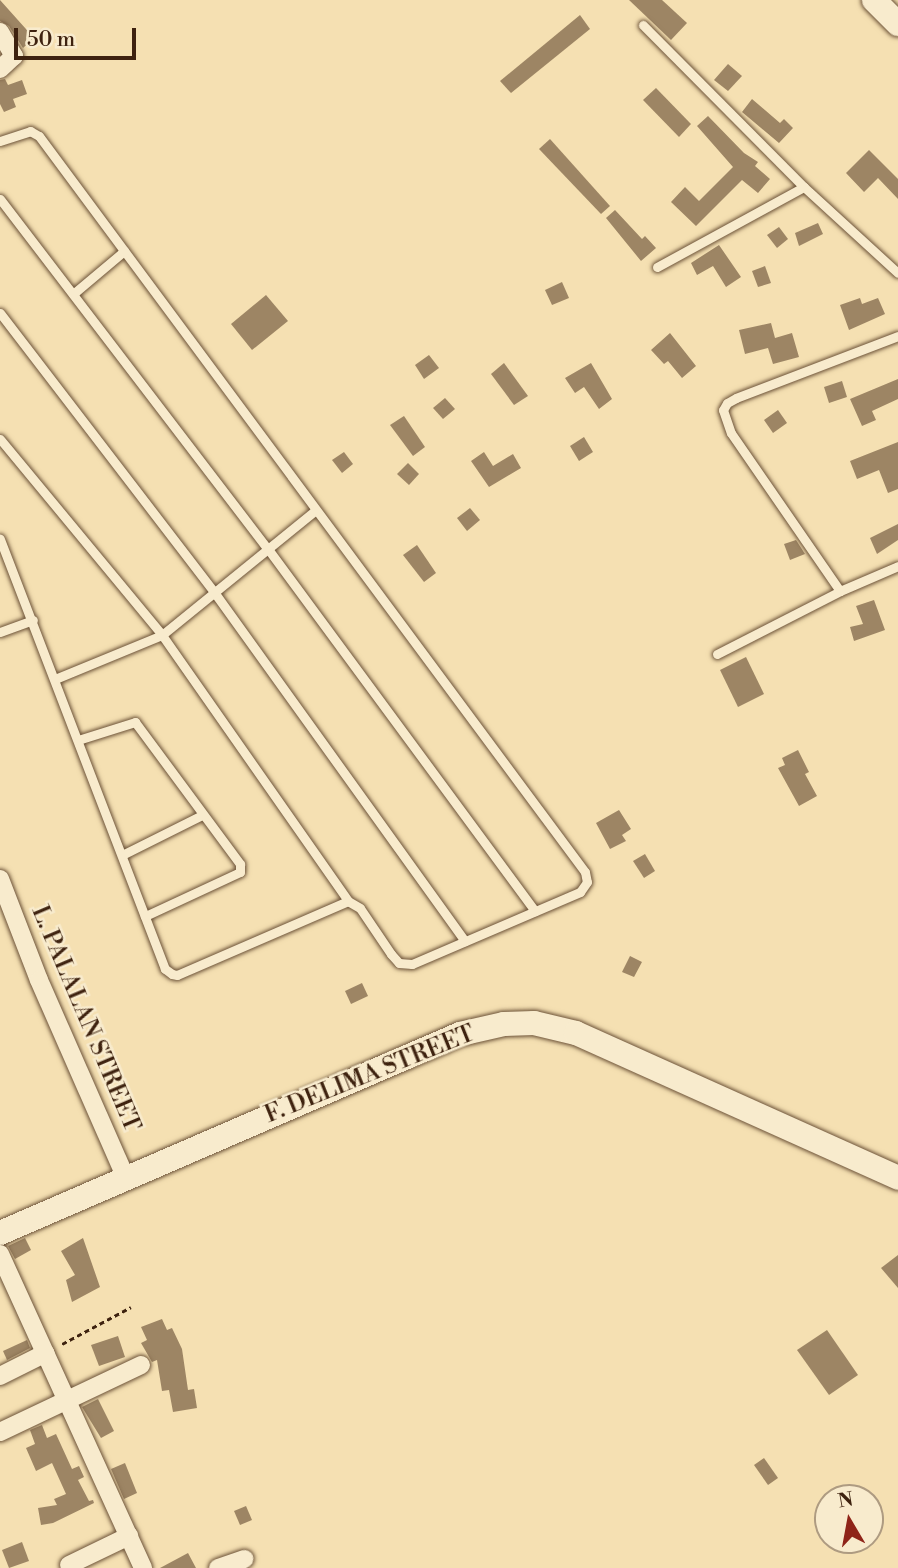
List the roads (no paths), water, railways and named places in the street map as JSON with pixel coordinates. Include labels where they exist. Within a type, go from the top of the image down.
[{"type":"street","points":[[874,0],[898,24]]},
{"type":"street","points":[[0,32],[14,56],[0,69]]},
{"type":"street","name":"L. PALALAN STREET","points":[[0,879],[39,980],[126,1178]]},
{"type":"street","name":"F. DELIMA STREET","points":[[0,1233],[460,1034],[504,1024],[534,1023],[576,1033],[898,1178]]},
{"type":"street","points":[[0,1254],[143,1568]]},
{"type":"street","points":[[0,1376],[46,1353]]},
{"type":"street","points":[[0,1432],[141,1366]]},
{"type":"street","points":[[69,1565],[129,1536]]},
{"type":"street","points":[[218,1568],[244,1559]]},
{"type":"lane","points":[[643,25],[804,187],[898,273]]},
{"type":"lane","points":[[0,141],[30,131],[39,136],[584,872],[587,881],[580,892],[412,964],[399,962],[360,908],[348,901],[162,635],[0,439]]},
{"type":"lane","points":[[657,267],[804,187]]},
{"type":"lane","points":[[0,199],[268,549],[535,911]]},
{"type":"lane","points":[[73,294],[124,251]]},
{"type":"lane","points":[[0,313],[214,592],[465,941]]},
{"type":"lane","points":[[840,591],[731,433],[723,410],[727,403],[736,398],[898,336]]},
{"type":"lane","points":[[55,679],[162,635],[316,510]]},
{"type":"lane","points":[[0,539],[165,969],[177,975],[348,901]]},
{"type":"lane","points":[[717,654],[840,591],[898,566]]},
{"type":"lane","points":[[0,632],[33,620]]},
{"type":"lane","points":[[78,740],[135,722],[202,815],[237,858],[240,872],[145,916]]},
{"type":"lane","points":[[122,855],[202,815]]}]
